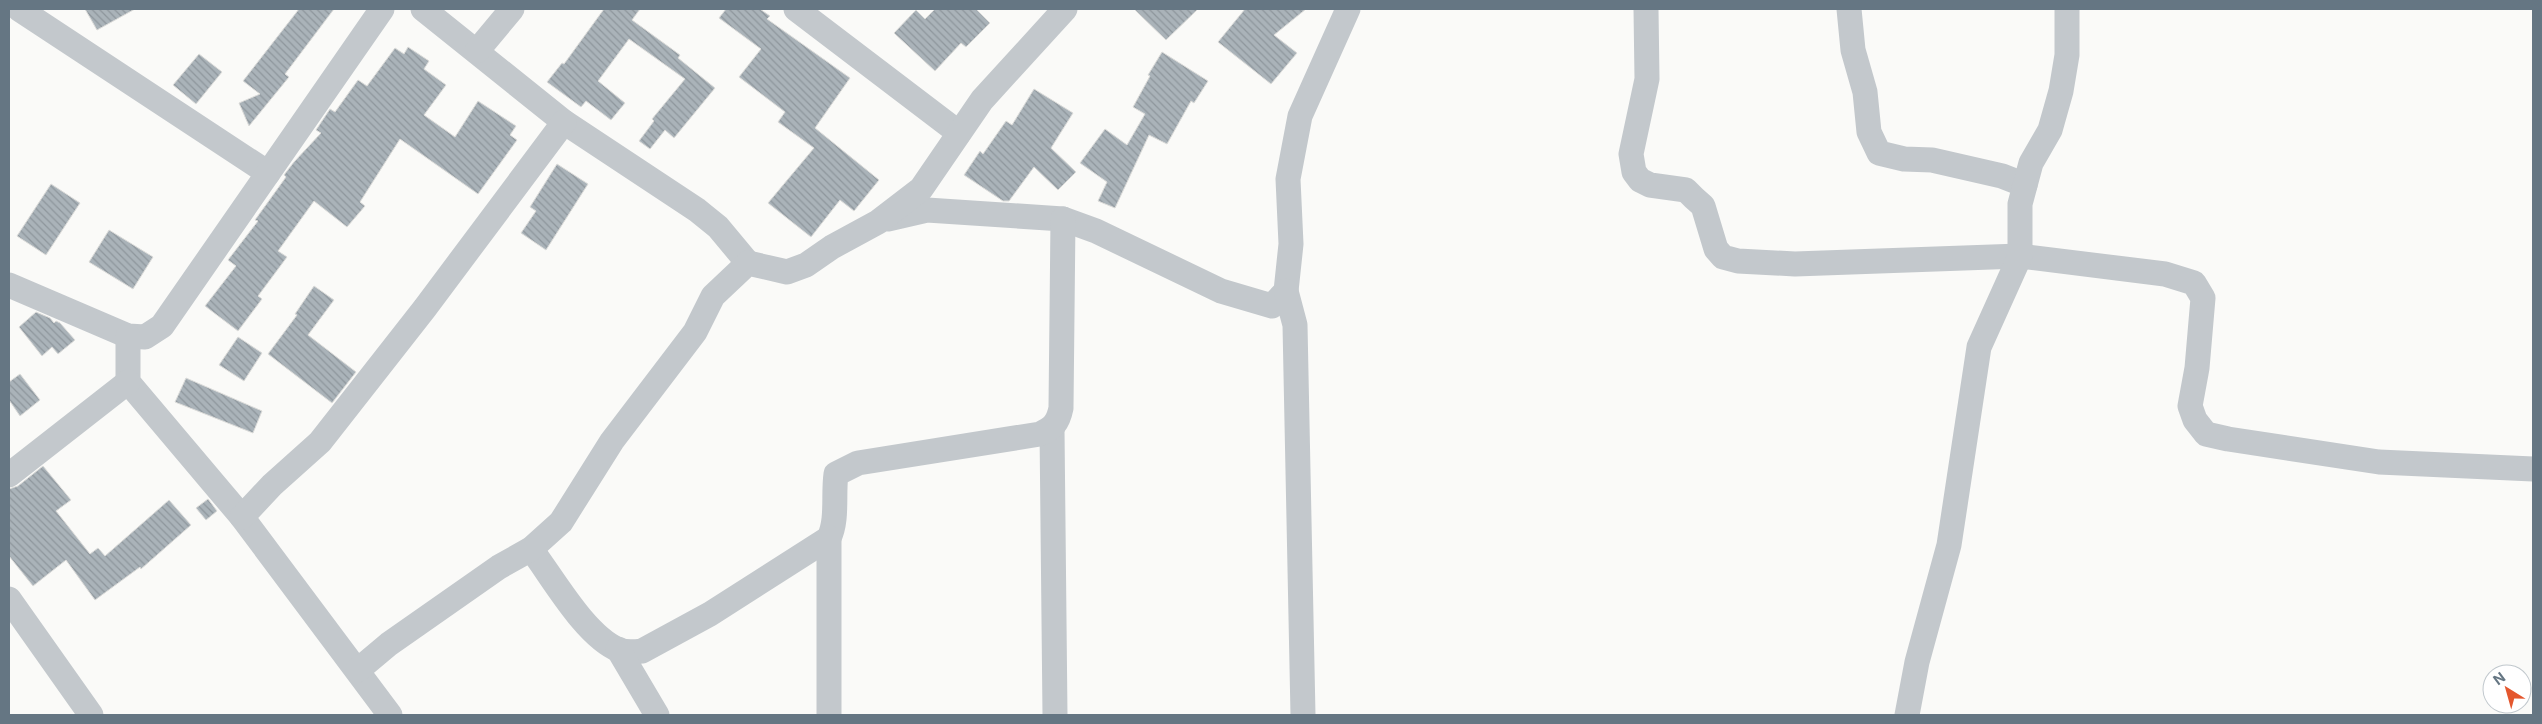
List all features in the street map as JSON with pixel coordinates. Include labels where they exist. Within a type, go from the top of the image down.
[{"type":"street","points":[[19,9],[268,173]]},
{"type":"street","points":[[9,285],[128,336],[145,337],[162,326],[382,9]]},
{"type":"street","points":[[423,9],[564,122],[697,210],[718,227],[748,263],[787,272],[806,265],[838,243],[878,222],[921,190],[982,100],[1065,9]]},
{"type":"street","points":[[477,51],[512,9]]},
{"type":"street","points":[[796,9],[958,133]]},
{"type":"street","points":[[1303,715],[1295,326],[1286,291],[1291,244],[1288,178],[1300,116],[1348,9]]},
{"type":"street","points":[[1646,9],[1647,79],[1631,154],[1634,172],[1640,180],[1650,185],[1686,190],[1703,206],[1716,249],[1723,257],[1738,261],[1795,264],[2020,256],[2165,274],[2194,282],[2204,298],[2197,368],[2190,406],[2195,420],[2206,434],[2380,462],[2533,469]]},
{"type":"street","points":[[1850,9],[1853,50],[1864,92],[1869,132],[1879,153],[1904,160],[1932,160],[2002,176],[2025,185]]},
{"type":"street","points":[[1908,715],[1917,662],[1949,545],[1979,348],[2020,256],[2020,204],[2031,163],[2050,130],[2061,91],[2067,55],[2067,9]]},
{"type":"street","points":[[242,517],[272,485],[320,442],[425,308],[564,122]]},
{"type":"street","points":[[878,222],[927,210],[1063,219],[1096,231],[1221,291],[1272,306],[1286,291]]},
{"type":"street","points":[[829,715],[829,538],[834,526],[836,474],[842,469],[858,463],[1040,434],[1052,429],[1059,420],[1061,408],[1063,219]]},
{"type":"street","points":[[358,670],[389,644],[499,567],[531,549],[561,522],[612,441],[696,332],[713,296],[748,263]]},
{"type":"street","points":[[128,336],[128,382],[242,517],[390,715]]},
{"type":"street","points":[[9,475],[128,382]]},
{"type":"street","points":[[1052,429],[1055,715]]},
{"type":"street","points":[[531,549],[584,620],[607,642],[629,653],[642,651],[657,644],[766,580],[829,538]]},
{"type":"street","points":[[9,599],[91,715]]},
{"type":"street","points":[[618,649],[657,715]]},
{"type":"building","points":[[85,9],[135,9],[97,30]]},
{"type":"building","points":[[299,9],[334,9],[285,74],[289,77],[249,126],[239,103],[260,94],[243,81]]},
{"type":"building","points":[[604,9],[640,9],[632,20],[680,55],[678,58],[715,88],[674,138],[665,130],[650,149],[639,141],[654,121],[652,119],[685,79],[629,39],[598,81],[625,103],[611,120],[586,101],[581,107],[547,82],[562,63],[564,64]]},
{"type":"building","points":[[726,9],[760,9],[770,16],[767,19],[850,78],[815,128],[879,180],[854,211],[840,200],[811,237],[768,203],[814,148],[778,122],[785,112],[739,77],[761,49],[719,18]]},
{"type":"building","points":[[935,9],[976,9],[990,23],[966,47],[961,43],[935,71],[894,33],[916,10],[925,19]]},
{"type":"building","points":[[1134,9],[1198,9],[1166,40]]},
{"type":"building","points":[[1245,9],[1306,9],[1274,35],[1297,53],[1271,84],[1218,42]]},
{"type":"building","points":[[408,47],[429,61],[424,69],[446,85],[424,115],[455,137],[478,101],[516,126],[510,135],[517,140],[478,194],[400,139],[360,202],[365,206],[347,227],[314,201],[278,251],[287,257],[258,296],[262,299],[238,331],[205,306],[236,266],[228,260],[258,221],[255,220],[286,177],[284,175],[321,133],[316,130],[330,109],[335,112],[358,80],[367,86],[395,48],[404,54]]},
{"type":"building","points":[[1162,52],[1208,81],[1194,103],[1191,101],[1167,144],[1149,135],[1115,208],[1098,201],[1107,182],[1080,163],[1105,129],[1127,145],[1145,114],[1133,107],[1150,76],[1148,75]]},
{"type":"building","points":[[199,54],[222,72],[196,104],[173,85]]},
{"type":"building","points":[[1034,89],[1073,113],[1051,148],[1076,172],[1058,190],[1034,167],[1009,201],[1003,201],[964,175],[980,151],[983,154],[1006,121],[1012,125]]},
{"type":"building","points":[[557,164],[588,184],[546,250],[521,233],[536,211],[530,207]]},
{"type":"building","points":[[51,184],[80,203],[46,255],[17,236]]},
{"type":"building","points":[[109,230],[153,257],[133,289],[89,262]]},
{"type":"building","points":[[314,286],[334,300],[308,335],[356,372],[332,403],[268,354],[297,315],[295,314]]},
{"type":"building","points":[[36,312],[50,318],[54,323],[56,321],[60,323],[75,340],[58,354],[52,347],[42,356],[19,327]]},
{"type":"building","points":[[238,337],[262,353],[244,381],[219,365]]},
{"type":"building","points":[[20,374],[40,400],[20,416],[9,400],[9,382]]},
{"type":"building","points":[[186,378],[262,411],[253,433],[175,402]]},
{"type":"building","points":[[43,466],[71,500],[56,511],[90,554],[98,548],[105,556],[169,500],[191,525],[141,569],[140,567],[95,600],[66,560],[33,586],[9,556],[9,489],[18,486]]},
{"type":"building","points":[[208,499],[217,511],[206,520],[196,508]]}]
